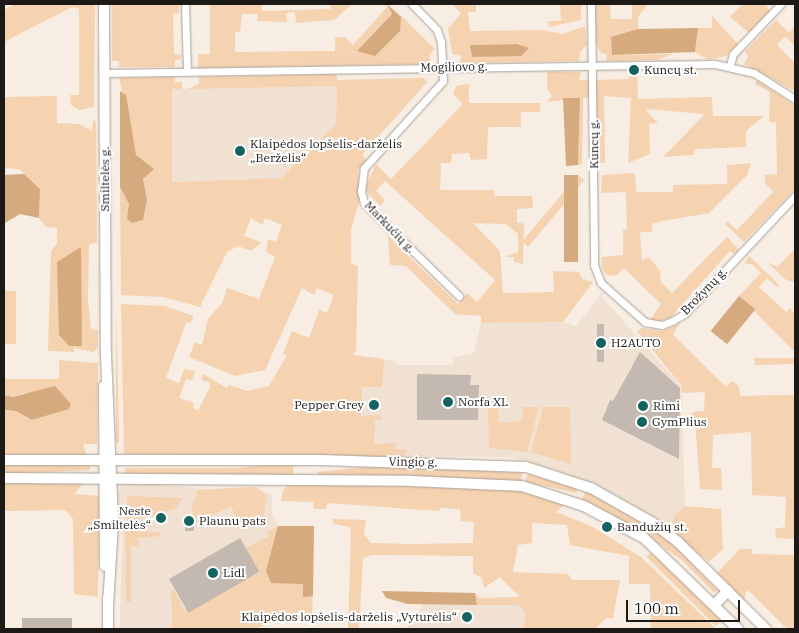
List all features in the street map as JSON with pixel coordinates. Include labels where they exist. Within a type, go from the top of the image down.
[{"type":"main road","name":"Smiltelės g.","points":[[104,4],[108,629]]},
{"type":"main road","name":"Vingio g.","points":[[4,460],[322,460],[502,464],[546,472],[614,498],[653,523],[728,591],[766,629]]},
{"type":"main road","points":[[314,480],[312,471],[322,460]]},
{"type":"main road","name":"Vingio g.","points":[[4,478],[314,480],[501,484],[572,501],[644,538],[738,629]]},
{"type":"main road","points":[[572,501],[578,496],[580,484]]},
{"type":"main road","points":[[714,605],[728,591]]},
{"type":"street","points":[[185,4],[187,71]]},
{"type":"street","name":"Markučių g.","points":[[412,4],[437,30],[442,67],[439,88],[364,168],[360,179],[364,203],[459,296]]},
{"type":"street","name":"Kuncų g.","points":[[591,4],[594,265],[601,283]]},
{"type":"street","points":[[730,65],[734,54],[781,4]]},
{"type":"street","name":"Mogiliovo g.","points":[[104,73],[593,65],[730,65],[764,77],[795,99]]},
{"type":"street","name":"Brožynų g.","points":[[601,283],[645,322],[662,325],[672,321],[684,314],[795,196]]},
{"type":"shaded area","points":[[15,4],[95,4],[94,107],[79,110],[71,105],[70,95],[79,95],[79,9],[72,7],[4,42],[4,10]]},
{"type":"shaded area","points":[[112,4],[179,4],[179,13],[173,14],[174,54],[181,55],[181,59],[175,60],[175,67],[119,67],[119,61],[112,61]]},
{"type":"shaded area","points":[[210,4],[261,4],[262,11],[330,9],[332,4],[352,4],[334,20],[296,23],[295,12],[286,13],[287,22],[257,21],[258,14],[242,14],[240,31],[235,33],[235,52],[335,51],[335,38],[345,37],[353,45],[387,7],[384,4],[387,4],[392,14],[357,51],[401,17],[389,4],[435,49],[430,54],[430,64],[198,68],[198,54],[210,54]]},
{"type":"shaded area","points":[[387,4],[401,17],[400,31],[375,56],[357,51],[392,14]]},
{"type":"shaded area","points":[[452,4],[476,4],[476,12],[468,12],[470,31],[541,30],[563,34],[585,26],[587,45],[580,52],[579,61],[459,63],[462,56],[452,54],[448,29],[461,13]],"holes":[[[517,44],[528,48],[472,57],[471,45]]]},
{"type":"shaded area","points":[[560,4],[581,4],[581,20],[549,27],[548,21],[561,21]]},
{"type":"shaded area","points":[[595,4],[610,4],[611,19],[632,19],[632,4],[648,4],[638,17],[638,29],[611,38],[612,55],[672,54],[657,60],[606,61],[607,54],[601,53],[596,44]]},
{"type":"shaded area","points":[[743,4],[766,4],[770,12],[749,33],[730,17]]},
{"type":"shaded area","points":[[712,16],[738,44],[726,56],[708,60],[695,52],[698,28],[712,28]]},
{"type":"shaded area","points":[[776,20],[789,33],[795,26],[795,46],[785,36],[777,45],[795,63],[795,91],[744,64],[748,57],[745,51]]},
{"type":"shaded area","points":[[698,28],[695,52],[612,55],[611,37],[638,29]]},
{"type":"shaded area","points":[[517,44],[529,48],[521,56],[472,57],[470,45]]},
{"type":"shaded area","points":[[629,70],[637,70],[638,99],[712,97],[713,116],[764,116],[746,131],[746,147],[695,149],[693,155],[663,157],[705,114],[645,109],[658,123],[649,124],[650,154],[628,163],[631,98],[604,96],[605,163],[597,163],[596,80],[629,79]]},
{"type":"shaded area","points":[[547,72],[581,72],[579,80],[591,80],[591,98],[583,98],[582,164],[578,165],[580,98],[547,102],[552,96],[547,89]]},
{"type":"shaded area","points":[[336,74],[337,80],[424,78],[427,82],[362,155],[367,160],[358,170],[360,199],[351,229],[351,263],[358,267],[356,350],[353,355],[384,359],[382,387],[362,387],[361,416],[381,415],[381,420],[375,420],[374,444],[398,443],[394,449],[407,450],[406,453],[399,458],[124,454],[121,304],[165,306],[193,316],[192,322],[186,323],[166,378],[179,383],[184,369],[195,371],[192,380],[186,379],[179,398],[194,403],[193,408],[198,411],[210,387],[209,382],[201,380],[203,374],[227,388],[229,385],[247,391],[269,386],[287,355],[283,354],[292,331],[309,338],[319,310],[327,313],[334,295],[317,288],[314,295],[302,288],[265,370],[235,376],[189,357],[195,342],[202,345],[208,319],[222,303],[227,288],[259,299],[275,257],[266,252],[268,239],[276,242],[282,225],[265,218],[262,225],[251,218],[244,236],[261,242],[251,251],[238,246],[227,252],[200,307],[163,297],[121,295],[120,187],[129,204],[144,208],[147,199],[143,178],[149,174],[136,155],[119,78],[175,77],[175,82],[182,82],[182,89],[172,89],[172,182],[281,178],[336,124],[337,86],[189,89],[199,84],[199,77]]},
{"type":"shaded area","points":[[757,80],[795,106],[795,189],[744,242],[725,224],[728,222],[737,230],[773,192],[765,183],[765,175],[777,174],[776,122],[769,122],[770,92],[755,84]]},
{"type":"shaded area","points":[[469,84],[469,103],[540,103],[540,112],[521,112],[521,127],[488,127],[487,159],[471,160],[469,153],[452,154],[451,163],[441,163],[440,190],[494,190],[494,196],[532,196],[533,208],[517,209],[517,222],[524,224],[523,264],[514,262],[514,257],[505,257],[518,252],[518,234],[506,224],[473,223],[500,251],[503,293],[554,292],[553,271],[579,272],[582,279],[593,282],[563,322],[481,323],[481,316],[455,314],[406,266],[390,265],[388,236],[458,304],[467,293],[477,302],[495,280],[385,181],[376,191],[385,200],[380,206],[367,192],[366,186],[376,164],[391,179],[463,104],[453,94],[456,86]]},
{"type":"shaded area","name":"Klaipėdos lopšelis-darželis „Berželis“","points":[[337,86],[336,124],[281,178],[172,182],[172,89]]},
{"type":"shaded area","points":[[120,91],[126,95],[136,155],[154,169],[143,179],[147,199],[143,220],[132,223],[127,219],[129,204],[120,187]]},
{"type":"shaded area","points":[[57,96],[57,123],[79,124],[92,131],[93,119],[96,122],[97,243],[89,244],[88,301],[91,329],[98,330],[98,348],[93,352],[74,348],[74,352],[48,351],[51,251],[57,243],[57,228],[46,227],[39,218],[40,189],[19,169],[4,168],[4,97]]},
{"type":"shaded area","points":[[563,98],[580,98],[578,165],[566,166]]},
{"type":"shaded area","points":[[751,163],[747,175],[709,213],[652,223],[652,232],[640,232],[642,260],[649,257],[660,271],[661,282],[672,293],[727,237],[739,250],[734,254],[730,251],[670,318],[652,323],[651,318],[661,304],[624,268],[616,276],[607,275],[602,269],[602,257],[623,255],[623,230],[627,229],[626,192],[601,193],[602,175],[635,173],[636,192],[673,192],[673,185],[727,184],[727,165]]},
{"type":"shaded area","points":[[24,174],[40,189],[39,218],[20,214],[5,223],[4,175]]},
{"type":"shaded area","points":[[564,175],[578,175],[578,262],[564,262]]},
{"type":"shaded area","points":[[578,175],[584,180],[528,247],[522,242]]},
{"type":"shaded area","points":[[81,247],[82,346],[69,346],[59,335],[57,262]]},
{"type":"shaded area","points":[[795,249],[795,282],[786,280],[767,262],[777,267]]},
{"type":"shaded area","points":[[749,256],[779,285],[777,287],[767,278],[759,287],[786,312],[790,308],[795,314],[795,352],[739,296],[761,273],[753,265],[745,263],[742,267]]},
{"type":"shaded area","points":[[4,291],[16,291],[16,344],[4,344]]},
{"type":"shaded area","points":[[603,291],[602,297],[681,386],[685,506],[674,516],[673,532],[626,500],[565,474],[510,457],[350,456],[352,355],[391,360],[399,365],[452,365],[454,358],[474,353],[481,323],[563,322],[576,326]]},
{"type":"shaded area","points":[[739,296],[755,309],[727,344],[711,331]]},
{"type":"shaded area","points":[[116,306],[118,383],[119,443],[116,443]]},
{"type":"shaded area","points":[[679,324],[673,335],[726,387],[732,381],[739,386],[740,396],[795,395],[795,539],[776,538],[775,529],[785,527],[786,497],[752,495],[751,432],[713,435],[712,468],[721,468],[722,490],[700,489],[695,419],[689,419],[693,412],[704,411],[705,392],[682,393],[681,385],[637,331],[642,328],[663,331]]},
{"type":"shaded area","points":[[755,358],[795,358],[795,364],[755,365]]},
{"type":"shaded area","points":[[59,360],[98,363],[97,444],[83,444],[86,455],[4,455],[4,410],[16,411],[32,420],[69,409],[71,404],[24,393],[13,397],[4,395],[4,379],[59,379]]},
{"type":"shaded area","points":[[55,386],[71,404],[69,409],[32,420],[16,411],[4,410],[4,395],[13,397]]},
{"type":"shaded area","points":[[523,407],[539,407],[527,452],[489,448],[488,408],[498,408],[499,423],[522,421]]},
{"type":"shaded area","points":[[543,407],[570,407],[571,464],[531,452]]},
{"type":"shaded area","points":[[4,464],[90,464],[90,470],[4,474]]},
{"type":"shaded area","points":[[293,465],[293,475],[125,474],[125,468],[239,468]]},
{"type":"shaded area","points":[[375,466],[523,471],[521,481],[319,475],[316,472]]},
{"type":"shaded area","points":[[528,472],[577,487],[577,493],[525,482]]},
{"type":"shaded area","points":[[137,482],[202,489],[256,487],[272,495],[272,513],[278,526],[267,532],[268,537],[251,559],[260,572],[184,610],[171,592],[172,629],[120,629],[122,535],[117,494],[121,486]]},
{"type":"shaded area","points":[[4,483],[84,483],[74,494],[99,496],[98,597],[74,594],[73,519],[66,510],[4,511]]},
{"type":"shaded area","points":[[290,484],[509,488],[565,504],[556,512],[591,526],[641,557],[716,629],[651,629],[650,584],[629,584],[629,556],[570,545],[567,525],[532,523],[532,543],[518,545],[513,572],[568,574],[572,580],[620,580],[613,618],[606,618],[595,629],[524,629],[525,611],[517,605],[477,605],[475,592],[479,598],[520,597],[500,577],[484,588],[482,578],[473,573],[473,556],[373,555],[363,558],[359,629],[348,629],[351,531],[350,527],[334,524],[332,519],[366,520],[364,534],[371,543],[413,544],[473,543],[474,522],[461,521],[460,509],[440,508],[439,511],[328,503],[325,509],[314,509],[313,502],[281,501],[283,490]]},
{"type":"shaded area","points":[[256,487],[267,497],[263,519],[242,529],[231,506],[194,525],[192,506],[198,490]]},
{"type":"shaded area","points":[[586,490],[620,506],[665,536],[718,591],[713,592],[683,561],[635,527],[581,501]]},
{"type":"shaded area","points":[[127,496],[183,498],[175,509],[127,522]]},
{"type":"shaded area","points":[[685,506],[721,509],[723,549],[709,562],[673,532],[674,516]]},
{"type":"shaded area","points":[[278,526],[314,526],[312,622],[274,621],[256,629],[172,629],[171,592],[174,590],[184,610],[260,572],[245,548],[268,537],[267,532]]},
{"type":"shaded area","points":[[278,526],[314,526],[313,596],[303,597],[303,584],[271,583],[266,571]]},
{"type":"shaded area","points":[[125,531],[158,532],[162,536],[138,538],[138,546],[131,546],[131,602],[126,602]]},
{"type":"shaded area","points":[[740,549],[752,549],[752,554],[795,555],[795,629],[787,629],[747,589],[744,600],[717,573]]},
{"type":"shaded area","points":[[652,551],[721,620],[716,626],[646,557]]},
{"type":"shaded area","points":[[382,591],[475,593],[477,605],[408,604],[386,598]]},
{"type":"shaded area","name":"Klaipėdos lopšelis-darželis „Vyturėlis“","points":[[422,604],[517,605],[525,611],[524,629],[408,629],[408,618],[421,609]]},
{"type":"building","name":"H2AUTO","points":[[597,324],[604,324],[604,362],[597,362]]},
{"type":"building","name":"Rimi","points":[[640,352],[680,388],[679,459],[602,420],[610,400],[613,401]]},
{"type":"building","name":"Norfa XL","points":[[417,374],[471,375],[470,385],[479,385],[478,420],[417,420]]},
{"type":"building","name":"Plaunu pats","points":[[185,516],[194,516],[194,531],[185,531]]},
{"type":"building","name":"Lidl","points":[[240,538],[260,572],[188,613],[169,579]]},
{"type":"building","points":[[22,618],[72,618],[72,629],[22,629]]},
{"type":"place","name":"Kuncų st.","points":[[634,70]]},
{"type":"place","name":"Klaipėdos lopšelis-darželis „Berželis“","points":[[240,151]]},
{"type":"place","name":"H2AUTO","points":[[601,343]]},
{"type":"place","name":"Norfa XL","points":[[448,402]]},
{"type":"place","name":"Pepper Grey","points":[[374,405]]},
{"type":"place","name":"Rimi","points":[[643,406]]},
{"type":"place","name":"GymPlius","points":[[642,422]]},
{"type":"place","name":"Neste „Smiltelės“","points":[[161,518]]},
{"type":"place","name":"Plaunu pats","points":[[189,521]]},
{"type":"place","name":"Bandužių st.","points":[[607,527]]},
{"type":"place","name":"Lidl","points":[[213,573]]},
{"type":"place","name":"Klaipėdos lopšelis-darželis „Vyturėlis“","points":[[467,617]]}]
